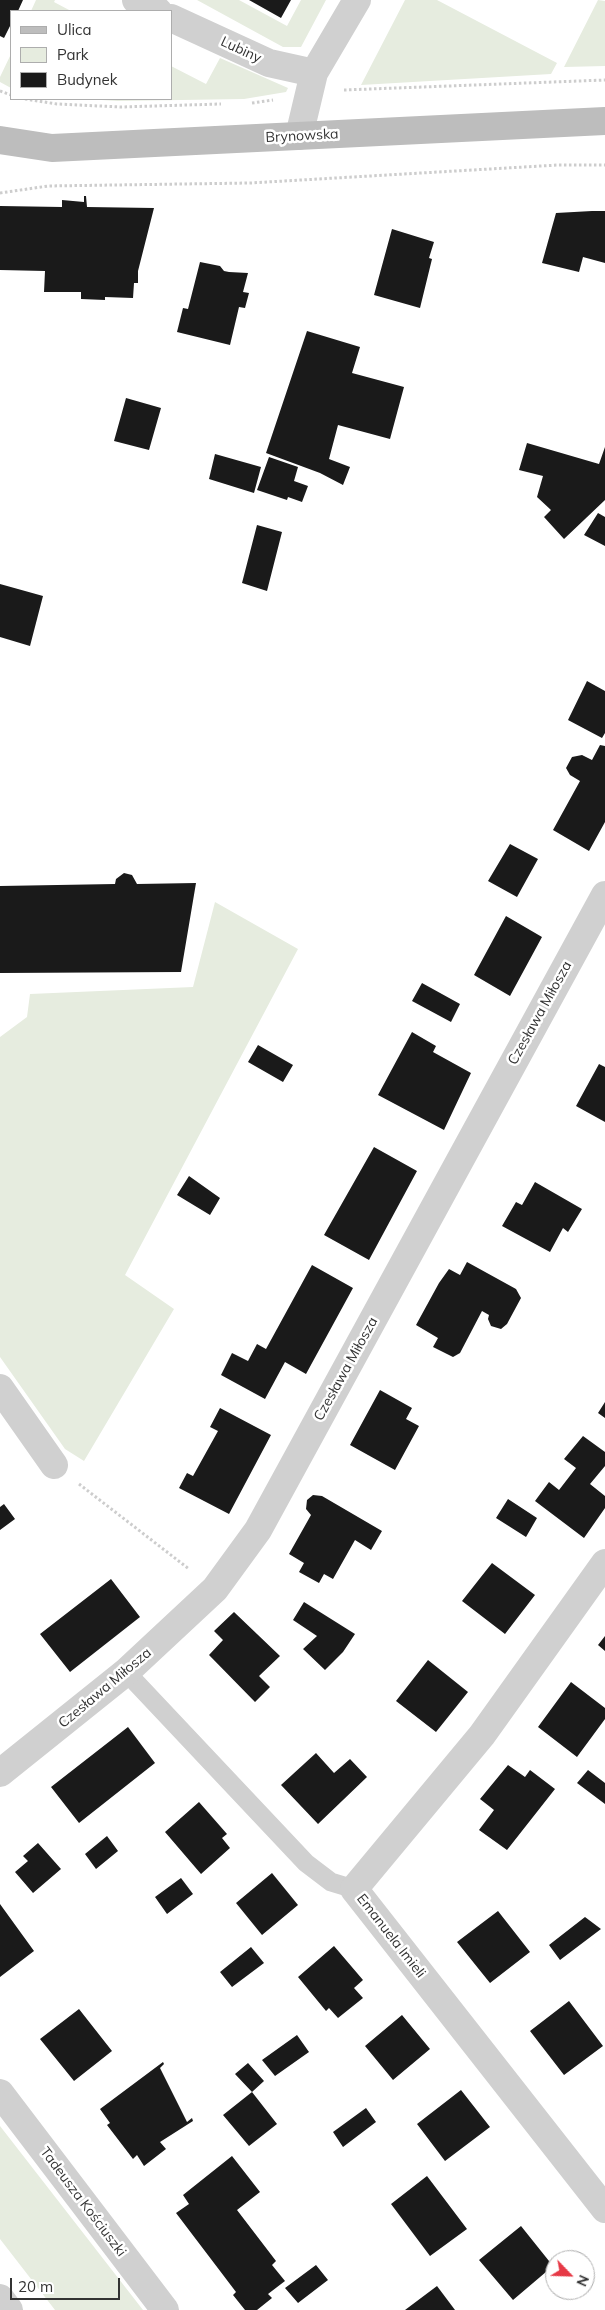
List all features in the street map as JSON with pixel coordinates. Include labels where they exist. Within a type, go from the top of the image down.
[{"type":"main road","name":"Brynowska","points":[[0,140],[52,148],[605,121]]},
{"type":"street","points":[[136,0],[156,10]]},
{"type":"street","points":[[299,136],[314,73],[357,0]]},
{"type":"street","name":"Lubiny","points":[[172,18],[269,63],[314,73]]},
{"type":"street","name":"Czesława Miłosza","points":[[0,1773],[126,1672],[215,1590],[258,1530],[605,895]]},
{"type":"street","points":[[0,1388],[54,1465]]},
{"type":"street","points":[[354,1889],[482,1735],[605,1563]]},
{"type":"street","name":"Emanuela Imieli","points":[[354,1889],[605,2209]]},
{"type":"street","name":"Tadeusza Kościuszki","points":[[0,2093],[165,2310]]},
{"type":"street","points":[[0,2298],[9,2310]]},
{"type":"lane","name":"Emanuela Imieli","points":[[126,1672],[306,1863],[331,1882],[354,1889]]},
{"type":"path","points":[[0,193],[48,186],[250,182],[558,165],[605,165]]},
{"type":"path","points":[[54,1465],[215,1590]]},
{"type":"green space","points":[[36,0],[55,0],[54,2],[69,10],[31,10]]},
{"type":"green space","points":[[197,0],[239,0],[287,26],[301,0],[326,0],[301,47],[283,47]]},
{"type":"green space","points":[[405,0],[437,0],[557,63],[551,74],[361,85]]},
{"type":"green space","points":[[598,0],[605,1],[605,66],[564,67]]},
{"type":"green space","points":[[10,56],[10,87],[0,82],[0,77]]},
{"type":"green space","points":[[220,58],[288,88],[286,92],[244,99],[118,101],[101,100],[172,100],[172,67],[206,84]]},
{"type":"green space","points":[[215,902],[298,949],[125,1275],[174,1309],[84,1461],[65,1449],[0,1357],[0,1037],[27,1017],[30,994],[193,987]]},
{"type":"green space","points":[[0,2126],[143,2310],[55,2310],[0,2239]]},
{"type":"building","points":[[0,0],[23,0],[18,10],[10,10],[10,26],[4,38],[0,36]]},
{"type":"building","points":[[249,0],[291,0],[281,18]]},
{"type":"building","points":[[84,196],[86,196],[87,207],[154,208],[138,271],[138,283],[134,283],[133,298],[105,297],[105,300],[81,299],[81,292],[44,292],[45,271],[0,270],[0,206],[62,207],[62,200],[84,202]]},
{"type":"building","points":[[605,211],[605,263],[583,257],[579,272],[542,263],[556,213]]},
{"type":"building","points":[[392,229],[434,242],[429,258],[432,259],[420,308],[374,295]]},
{"type":"building","points":[[200,262],[220,266],[224,271],[248,273],[243,292],[249,293],[245,308],[239,307],[230,345],[177,332],[183,308],[188,309]]},
{"type":"building","points":[[307,331],[360,347],[352,373],[404,387],[390,439],[338,425],[329,459],[350,467],[343,485],[320,473],[266,453]]},
{"type":"building","points":[[126,398],[161,408],[149,450],[114,441]]},
{"type":"building","points":[[527,443],[599,464],[605,447],[605,500],[564,539],[544,517],[551,510],[537,497],[543,476],[519,470]]},
{"type":"building","points":[[215,454],[261,467],[254,493],[209,479]]},
{"type":"building","points":[[269,457],[298,467],[294,481],[308,486],[302,502],[288,497],[287,500],[257,490]]},
{"type":"building","points":[[598,513],[605,517],[605,546],[584,535]]},
{"type":"building","points":[[257,525],[282,532],[267,591],[242,583]]},
{"type":"building","points":[[0,584],[43,596],[30,646],[0,637]]},
{"type":"building","points":[[587,681],[605,691],[605,733],[602,738],[568,720]]},
{"type":"building","points":[[600,745],[605,746],[605,822],[589,851],[553,830],[580,781],[570,775],[566,768],[572,757],[582,755],[592,760]]},
{"type":"building","points":[[510,844],[538,859],[517,897],[488,881]]},
{"type":"building","points":[[124,873],[132,875],[137,884],[196,883],[181,972],[0,973],[0,886],[115,884],[116,879]]},
{"type":"building","points":[[506,916],[542,937],[510,996],[474,975]]},
{"type":"building","points":[[422,983],[460,1004],[451,1022],[412,1001]]},
{"type":"building","points":[[412,1032],[436,1046],[433,1052],[471,1073],[444,1130],[378,1095]]},
{"type":"building","points":[[258,1045],[293,1065],[283,1082],[248,1062]]},
{"type":"building","points":[[599,1064],[605,1067],[605,1122],[576,1106]]},
{"type":"building","points":[[374,1147],[417,1171],[369,1260],[324,1235]]},
{"type":"building","points":[[189,1176],[220,1198],[210,1215],[177,1195]]},
{"type":"building","points":[[535,1182],[582,1209],[568,1232],[563,1228],[550,1252],[502,1226],[516,1202],[522,1205]]},
{"type":"building","points":[[467,1262],[516,1289],[521,1298],[507,1324],[501,1329],[491,1326],[488,1319],[489,1315],[482,1311],[460,1353],[453,1357],[433,1347],[438,1338],[416,1325],[439,1283],[449,1269],[460,1275]]},
{"type":"building","points":[[312,1265],[353,1288],[306,1374],[285,1362],[265,1399],[221,1375],[232,1353],[248,1361],[257,1344],[266,1349]]},
{"type":"building","points":[[380,1390],[412,1408],[406,1419],[419,1426],[395,1470],[350,1445]]},
{"type":"building","points":[[605,1402],[605,1418],[598,1413]]},
{"type":"building","points":[[220,1408],[271,1435],[229,1514],[179,1488],[187,1473],[193,1476],[218,1431],[210,1427]]},
{"type":"building","points":[[583,1436],[605,1452],[605,1466],[590,1484],[605,1496],[605,1508],[584,1538],[535,1501],[549,1482],[559,1490],[576,1468],[564,1459]]},
{"type":"building","points":[[313,1495],[322,1496],[382,1531],[371,1550],[355,1540],[333,1579],[324,1574],[319,1583],[299,1572],[304,1563],[289,1554],[311,1515],[306,1509],[307,1500]]},
{"type":"building","points":[[508,1499],[537,1518],[526,1537],[496,1518]]},
{"type":"building","points":[[4,1504],[15,1519],[0,1530],[0,1507]]},
{"type":"building","points":[[492,1563],[535,1595],[505,1634],[462,1601]]},
{"type":"building","points":[[111,1579],[140,1617],[70,1672],[40,1634]]},
{"type":"building","points":[[304,1602],[355,1634],[343,1652],[325,1670],[303,1649],[317,1636],[293,1620]]},
{"type":"building","points":[[234,1612],[280,1656],[259,1676],[270,1687],[255,1702],[209,1655],[223,1640],[214,1631]]},
{"type":"building","points":[[605,1636],[605,1651],[598,1645]]},
{"type":"building","points":[[428,1660],[468,1692],[436,1732],[396,1701]]},
{"type":"building","points":[[571,1682],[605,1708],[605,1719],[577,1757],[538,1727]]},
{"type":"building","points":[[128,1727],[155,1763],[79,1823],[51,1787]]},
{"type":"building","points":[[316,1753],[334,1773],[350,1759],[367,1777],[318,1824],[281,1785]]},
{"type":"building","points":[[508,1765],[525,1777],[530,1770],[555,1789],[507,1850],[479,1830],[494,1810],[480,1799]]},
{"type":"building","points":[[588,1770],[605,1783],[605,1804],[577,1783]]},
{"type":"building","points":[[199,1802],[227,1834],[222,1838],[230,1848],[201,1874],[165,1832]]},
{"type":"building","points":[[107,1836],[118,1851],[96,1869],[85,1854]]},
{"type":"building","points":[[38,1843],[61,1869],[33,1893],[15,1872],[28,1861],[23,1856]]},
{"type":"building","points":[[272,1873],[298,1905],[262,1935],[236,1903]]},
{"type":"building","points":[[181,1878],[193,1894],[167,1914],[155,1897]]},
{"type":"building","points":[[0,1904],[34,1951],[0,1977]]},
{"type":"building","points":[[498,1911],[530,1952],[490,1983],[457,1942]]},
{"type":"building","points":[[585,1917],[601,1929],[560,1960],[549,1945]]},
{"type":"building","points":[[334,1946],[363,1980],[354,1988],[363,1998],[338,2018],[329,2008],[326,2011],[298,1977]]},
{"type":"building","points":[[251,1947],[264,1963],[232,1987],[220,1972]]},
{"type":"building","points":[[569,2001],[603,2046],[564,2075],[530,2031]]},
{"type":"building","points":[[79,2009],[112,2051],[74,2081],[40,2039]]},
{"type":"building","points":[[402,2015],[430,2049],[393,2080],[365,2046]]},
{"type":"building","points":[[297,2035],[309,2052],[275,2076],[262,2060]]},
{"type":"building","points":[[163,2062],[164,2064],[160,2068],[187,2122],[192,2118],[193,2121],[160,2142],[166,2149],[144,2166],[137,2155],[133,2159],[107,2125],[110,2123],[100,2109]]},
{"type":"building","points":[[248,2063],[264,2081],[252,2092],[235,2074]]},
{"type":"building","points":[[461,2090],[490,2127],[445,2161],[417,2124]]},
{"type":"building","points":[[252,2092],[277,2124],[249,2146],[223,2115]]},
{"type":"building","points":[[366,2108],[376,2122],[343,2147],[333,2132]]},
{"type":"building","points":[[232,2156],[260,2192],[237,2210],[276,2261],[272,2265],[285,2281],[268,2294],[272,2298],[257,2310],[245,2310],[233,2295],[236,2292],[176,2213],[189,2204],[183,2195]]},
{"type":"building","points":[[427,2176],[467,2229],[430,2256],[391,2204]]},
{"type":"building","points":[[521,2226],[545,2256],[545,2273],[513,2300],[479,2260]]},
{"type":"building","points":[[316,2265],[328,2280],[298,2303],[285,2288]]},
{"type":"building","points":[[437,2286],[455,2310],[405,2310]]}]
